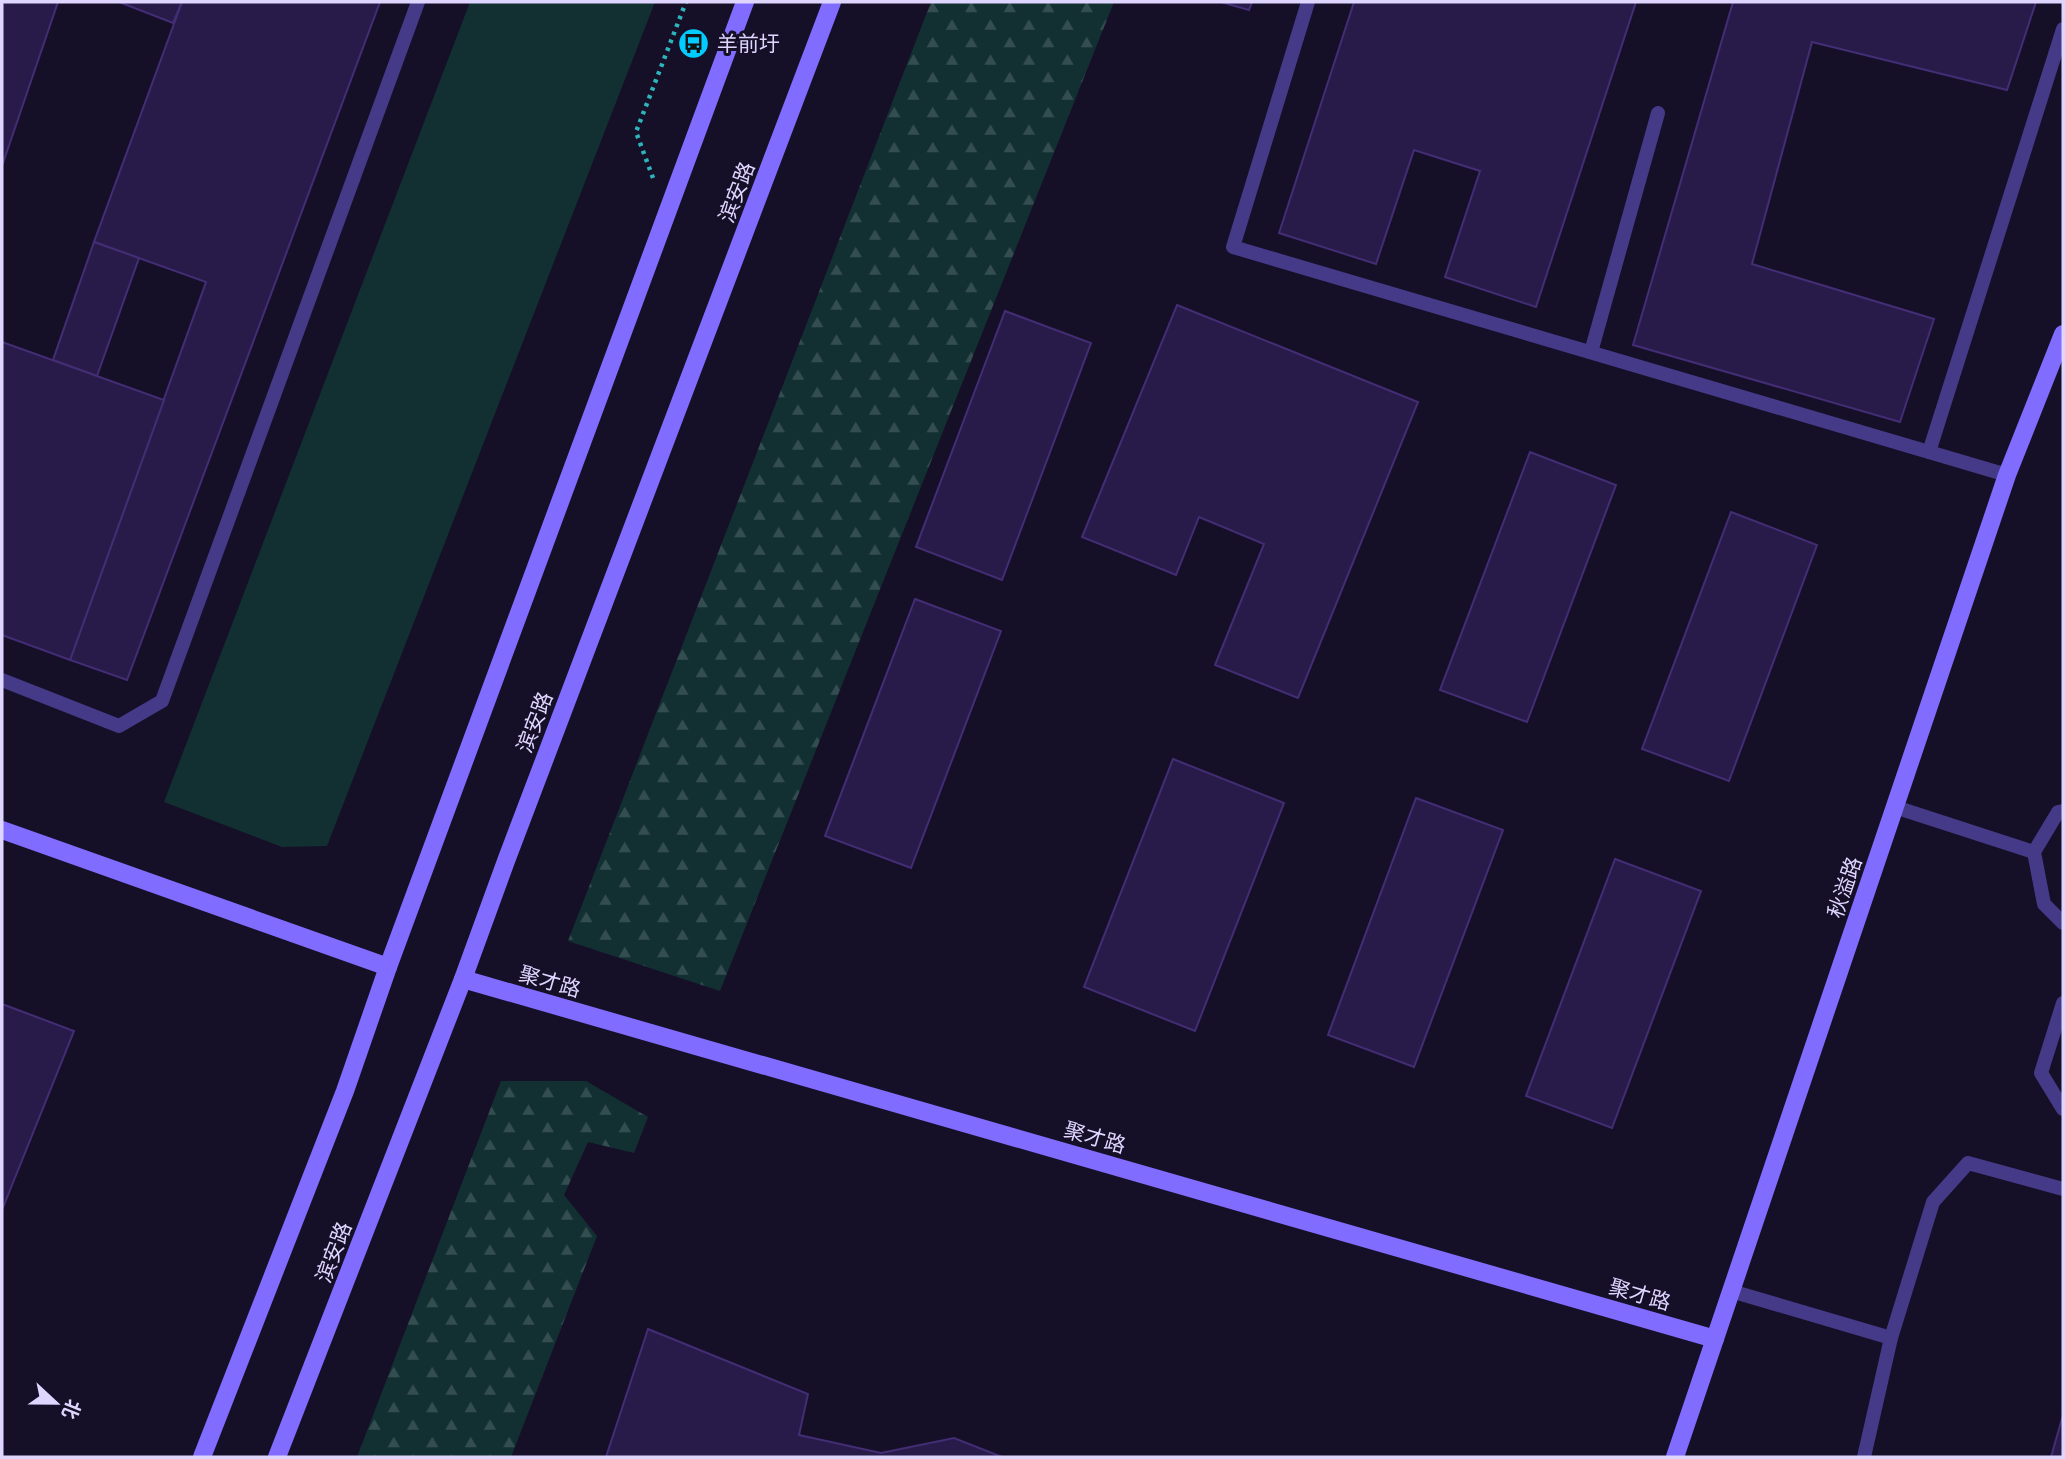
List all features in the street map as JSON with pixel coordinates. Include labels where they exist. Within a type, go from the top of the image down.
[{"type":"main road","points":[[202,1457],[345,1091],[388,967],[745,2]]},
{"type":"main road","name":"滨安路","points":[[277,1457],[463,979],[832,2]]},
{"type":"main road","name":"秋溢路","points":[[1675,1457],[2007,475],[2063,334]]},
{"type":"main road","points":[[2,830],[388,967]]},
{"type":"main road","name":"聚才路","points":[[463,979],[1715,1339]]},
{"type":"lane","points":[[2,680],[119,726],[162,701],[418,2]]},
{"type":"lane","points":[[1308,2],[1233,247],[2007,475]]},
{"type":"lane","points":[[1930,452],[2063,29]]},
{"type":"lane","points":[[1591,352],[1658,113]]},
{"type":"lane","points":[[1895,807],[2034,852]]},
{"type":"lane","points":[[2063,811],[2058,812],[2034,852],[2044,904],[2063,923]]},
{"type":"lane","points":[[2063,1003],[2041,1073],[2063,1109]]},
{"type":"lane","points":[[1864,1457],[1891,1338],[1933,1202],[1968,1163],[2063,1189]]},
{"type":"lane","points":[[1731,1291],[1891,1338]]},
{"type":"path","points":[[666,214],[636,132],[686,2]]},
{"type":"green space","points":[[470,2],[655,2],[327,846],[282,847],[164,802]]},
{"type":"green space","points":[[931,2],[1114,2],[720,991],[568,941]]},
{"type":"green space","points":[[501,1081],[586,1081],[648,1117],[634,1153],[588,1142],[564,1195],[597,1236],[511,1457],[357,1457]]},
{"type":"building","points":[[2,2],[58,2],[2,166]]},
{"type":"building","points":[[119,2],[182,2],[173,23]]},
{"type":"building","points":[[182,2],[380,2],[127,680],[70,660],[206,282],[94,242]]},
{"type":"building","points":[[1221,2],[1252,2],[1249,10]]},
{"type":"building","points":[[1354,2],[1636,2],[1536,307],[1445,277],[1480,171],[1414,150],[1376,264],[1279,233]]},
{"type":"building","points":[[1733,2],[2036,2],[2007,90],[1812,42],[1752,264],[1934,319],[1900,422],[1633,345]]},
{"type":"building","points":[[94,242],[139,258],[97,376],[53,360]]},
{"type":"building","points":[[1177,305],[1418,402],[1298,698],[1215,665],[1264,544],[1199,517],[1176,575],[1082,537]]},
{"type":"building","points":[[1005,311],[1091,343],[1002,580],[916,547]]},
{"type":"building","points":[[2,342],[164,400],[70,660],[2,635]]},
{"type":"building","points":[[1530,452],[1616,485],[1527,722],[1440,690]]},
{"type":"building","points":[[1731,512],[1817,545],[1729,781],[1642,749]]},
{"type":"building","points":[[915,599],[1001,631],[911,868],[825,836]]},
{"type":"building","points":[[1173,759],[1284,803],[1195,1031],[1084,987]]},
{"type":"building","points":[[1416,798],[1503,830],[1414,1067],[1328,1035]]},
{"type":"building","points":[[1615,859],[1701,891],[1612,1128],[1526,1096]]},
{"type":"building","points":[[2,1004],[74,1031],[2,1210]]},
{"type":"building","points":[[648,1329],[808,1394],[799,1435],[881,1453],[954,1438],[1002,1457],[606,1457]]},
{"type":"building","points":[[2063,1415],[2063,1457],[2051,1457]]},
{"type":"place","name":"羊前圩","points":[[694,43]]}]
